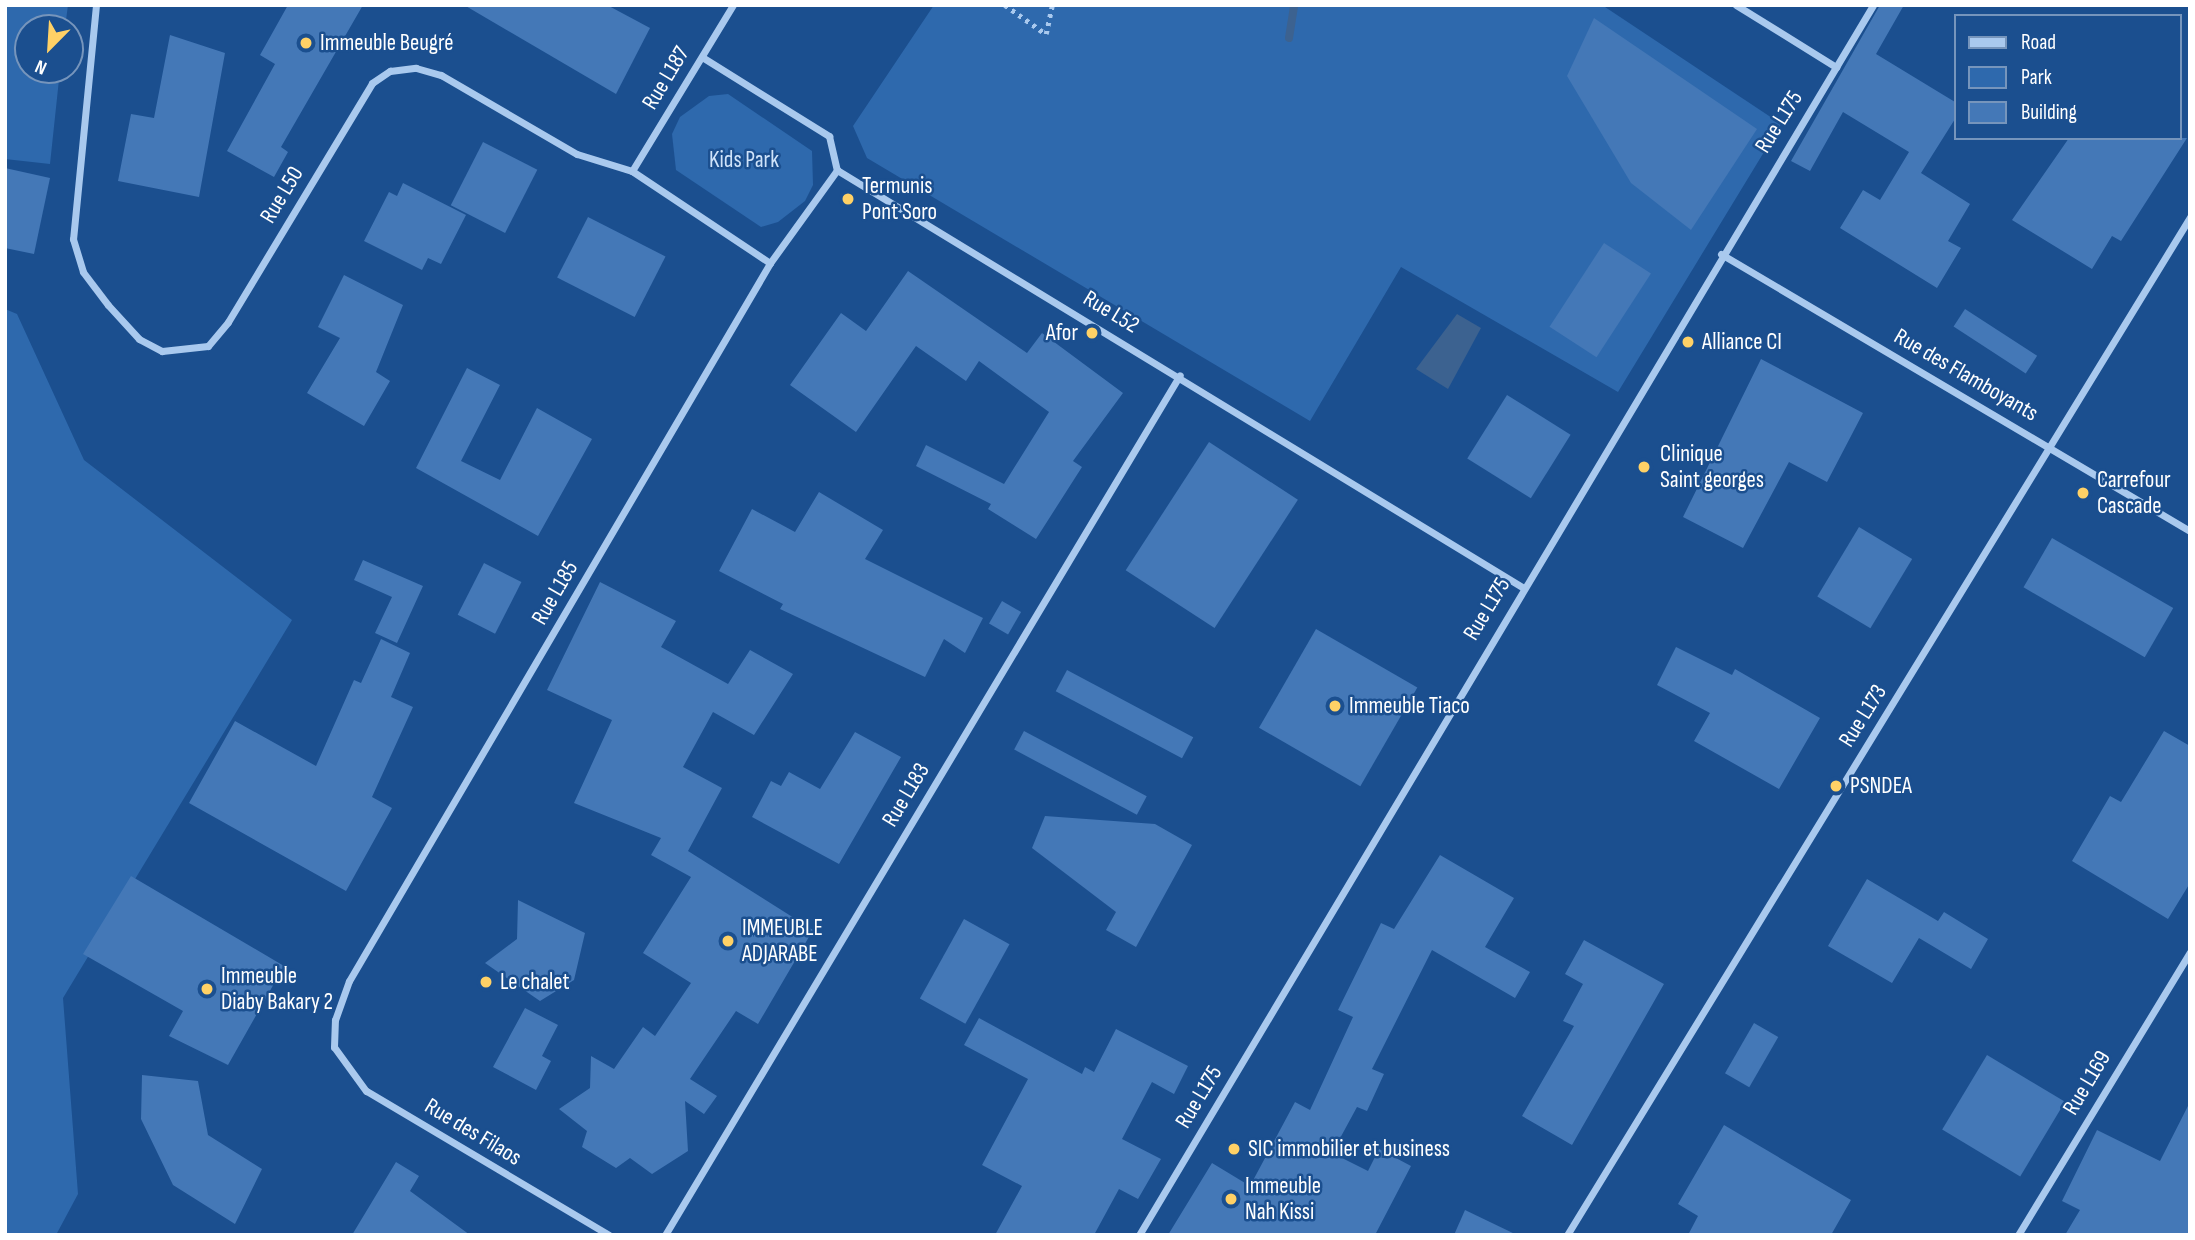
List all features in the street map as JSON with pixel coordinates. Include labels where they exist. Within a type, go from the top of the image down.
[{"type":"street","name":"Rue L50","points":[[96,5],[73,239],[83,272],[108,305],[139,339],[162,351],[208,345],[221,330],[372,83],[390,71],[416,68],[441,75],[577,154],[632,171],[770,263]]},
{"type":"street","name":"Rue L187","points":[[632,171],[733,5]]},
{"type":"street","points":[[1736,5],[1836,67]]},
{"type":"street","name":"Rue L175","points":[[1139,1235],[1522,587],[1873,5]]},
{"type":"street","points":[[702,57],[829,136],[837,170]]},
{"type":"street","name":"Rue L185","points":[[334,1047],[335,1020],[349,981],[770,263],[837,170]]},
{"type":"street","name":"Rue L52","points":[[837,170],[1180,375],[1522,587]]},
{"type":"street","name":"Rue L173","points":[[1567,1235],[2190,217]]},
{"type":"street","name":"Rue des Flamboyants","points":[[1721,254],[2190,531]]},
{"type":"street","name":"Rue L183","points":[[664,1235],[1180,375]]},
{"type":"street","name":"Rue L169","points":[[2018,1235],[2190,952]]},
{"type":"street","name":"Rue des Filaos","points":[[334,1047],[366,1091],[608,1235]]},
{"type":"path","points":[[1005,5],[1046,34],[1052,5]]},
{"type":"green space","points":[[5,5],[68,5],[67,14],[14,14],[14,84],[59,84],[50,164],[5,159]]},
{"type":"green space","points":[[934,5],[1602,5],[1781,124],[1618,392],[1401,267],[1310,421],[867,158],[853,126]]},
{"type":"green space","name":"Kids Park","points":[[728,94],[812,151],[813,185],[805,201],[778,222],[761,227],[676,170],[672,134],[680,117],[709,96]]},
{"type":"green space","points":[[5,309],[17,314],[84,460],[292,620],[63,998],[78,1194],[56,1235],[5,1235]]},
{"type":"shaded area","points":[[1457,314],[1481,328],[1448,389],[1416,369]]},
{"type":"building","points":[[288,5],[363,5],[281,147],[288,152],[274,177],[227,151],[275,64],[260,55]]},
{"type":"building","points":[[464,5],[607,5],[650,28],[616,94]]},
{"type":"building","points":[[1880,5],[1904,5],[1876,54],[1954,101],[1954,121],[1921,173],[1970,204],[1948,241],[1961,248],[1937,288],[1840,228],[1863,190],[1880,200],[1909,152],[1843,112],[1810,171],[1791,161]]},
{"type":"building","points":[[1594,18],[1757,129],[1691,230],[1631,183],[1567,76]]},
{"type":"building","points":[[170,35],[225,53],[199,197],[118,181],[131,114],[154,118]]},
{"type":"building","points":[[2187,138],[2121,241],[2112,236],[2092,269],[2012,220],[2068,140]]},
{"type":"building","points":[[483,142],[537,170],[505,233],[451,205]]},
{"type":"building","points":[[5,168],[50,178],[34,254],[5,248]]},
{"type":"building","points":[[403,183],[466,215],[441,264],[428,258],[422,270],[364,241],[389,192],[397,196]]},
{"type":"building","points":[[588,217],[666,256],[635,317],[557,278]]},
{"type":"building","points":[[1604,243],[1651,273],[1597,357],[1550,327]]},
{"type":"building","points":[[908,271],[1027,353],[1042,333],[1123,393],[1073,461],[1082,467],[1036,539],[988,509],[991,504],[916,466],[926,445],[1004,484],[1049,412],[979,361],[966,381],[916,346],[856,432],[790,385],[841,313],[866,331]]},
{"type":"building","points":[[344,275],[403,305],[376,372],[390,381],[364,426],[307,393],[340,338],[318,327]]},
{"type":"building","points":[[1965,309],[2037,356],[2026,373],[1954,327]]},
{"type":"building","points":[[1761,359],[1863,413],[1827,482],[1789,462],[1743,548],[1683,517]]},
{"type":"building","points":[[467,368],[500,385],[461,461],[500,480],[537,408],[592,439],[538,536],[416,468]]},
{"type":"building","points":[[1507,395],[1571,435],[1531,498],[1467,459]]},
{"type":"building","points":[[1209,442],[1298,500],[1215,628],[1126,570]]},
{"type":"building","points":[[819,492],[883,530],[865,559],[983,618],[965,653],[944,639],[925,677],[780,609],[783,604],[719,571],[752,509],[795,532]]},
{"type":"building","points":[[1859,527],[1912,559],[1870,628],[1817,596]]},
{"type":"building","points":[[2052,538],[2173,608],[2145,657],[2024,587]]},
{"type":"building","points":[[363,560],[423,586],[397,643],[375,633],[392,597],[354,580]]},
{"type":"building","points":[[484,563],[521,582],[495,634],[458,615]]},
{"type":"building","points":[[600,582],[676,621],[661,647],[728,684],[750,650],[793,674],[754,735],[713,712],[683,767],[722,788],[688,851],[813,930],[758,1024],[736,1011],[690,1079],[717,1096],[704,1114],[685,1101],[688,1151],[652,1174],[630,1158],[616,1168],[582,1147],[587,1131],[559,1109],[590,1088],[591,1056],[614,1069],[643,1027],[655,1036],[691,983],[643,953],[691,877],[651,855],[661,838],[574,803],[612,720],[547,690]]},
{"type":"building","points":[[1002,601],[1021,612],[1008,635],[989,624]]},
{"type":"building","name":"Immeuble Tiaco","points":[[1316,629],[1417,688],[1360,786],[1259,728]]},
{"type":"building","points":[[381,639],[410,653],[391,697],[413,707],[372,797],[392,808],[346,891],[189,803],[235,721],[316,766],[354,680],[361,683]]},
{"type":"building","points":[[1676,647],[1732,675],[1735,669],[1820,718],[1779,789],[1694,741],[1710,713],[1657,685]]},
{"type":"building","points":[[1067,670],[1193,737],[1182,758],[1056,691]]},
{"type":"building","points":[[1024,731],[1147,796],[1137,815],[1014,750]]},
{"type":"building","points":[[2164,731],[2190,746],[2190,883],[2168,919],[2072,861],[2110,796],[2121,802]]},
{"type":"building","points":[[855,732],[901,757],[839,864],[752,817],[771,781],[781,786],[789,772],[820,789]]},
{"type":"building","points":[[1045,816],[1155,824],[1192,845],[1136,947],[1106,930],[1116,912],[1032,848]]},
{"type":"building","points":[[1440,855],[1514,898],[1485,947],[1530,972],[1515,998],[1432,950],[1372,1069],[1384,1074],[1367,1111],[1357,1107],[1332,1153],[1368,1171],[1379,1149],[1411,1166],[1375,1235],[1168,1235],[1212,1163],[1250,1186],[1295,1102],[1310,1110],[1353,1017],[1338,1010],[1381,923],[1394,929]]},
{"type":"building","name":"Immeuble Diaby Bakary 2","points":[[131,876],[284,966],[228,1065],[169,1036],[183,1011],[83,954]]},
{"type":"building","points":[[1867,879],[1938,921],[1944,912],[1988,939],[1971,969],[1919,938],[1892,983],[1828,946]]},
{"type":"building","points":[[518,900],[585,933],[574,980],[540,1001],[485,963],[517,939]]},
{"type":"building","points":[[964,919],[1009,944],[965,1024],[920,999]]},
{"type":"building","points":[[1584,940],[1664,984],[1572,1145],[1522,1116],[1574,1026],[1563,1021],[1583,984],[1565,974]]},
{"type":"building","points":[[525,1008],[558,1025],[542,1056],[551,1061],[536,1090],[493,1067]]},
{"type":"building","points":[[979,1018],[1082,1074],[1085,1067],[1094,1072],[1116,1029],[1188,1066],[1174,1094],[1152,1082],[1122,1139],[1161,1159],[1138,1199],[1119,1189],[1094,1235],[995,1235],[1022,1186],[982,1165],[1028,1079],[964,1045]]},
{"type":"building","points":[[1754,1023],[1778,1037],[1749,1087],[1725,1073]]},
{"type":"building","points":[[1987,1055],[2065,1102],[2020,1176],[1942,1130]]},
{"type":"building","points":[[142,1075],[198,1081],[208,1135],[262,1169],[235,1224],[173,1185],[141,1119]]},
{"type":"building","points":[[2190,1102],[2190,1235],[2065,1235],[2080,1210],[2062,1201],[2097,1130],[2160,1161]]},
{"type":"building","points":[[1724,1125],[1851,1200],[1831,1235],[1688,1235],[1698,1216],[1678,1204]]},
{"type":"building","points":[[396,1162],[419,1176],[410,1191],[470,1235],[352,1235]]},
{"type":"building","points":[[1465,1210],[1517,1235],[1454,1235]]},
{"type":"waterway","points":[[1289,38],[1294,5]]},
{"type":"place","name":"Immeuble Beugré","points":[[306,43]]},
{"type":"place","name":"Termunis Pont Soro","points":[[848,199]]},
{"type":"place","name":"Afor","points":[[1092,333]]},
{"type":"place","name":"Alliance CI","points":[[1688,342]]},
{"type":"place","name":"Clinique Saint georges","points":[[1644,467]]},
{"type":"place","name":"Carrefour Cascade","points":[[2083,493]]},
{"type":"place","name":"Immeuble Tiaco","points":[[1335,706]]},
{"type":"place","name":"PSNDEA","points":[[1836,786]]},
{"type":"place","name":"IMMEUBLE ADJARABE","points":[[728,941]]},
{"type":"place","name":"Le chalet","points":[[486,982]]},
{"type":"place","name":"Immeuble Diaby Bakary 2","points":[[207,989]]},
{"type":"place","name":"SIC immobilier et business","points":[[1234,1149]]},
{"type":"place","name":"Immeuble Nah Kissi","points":[[1231,1199]]}]
